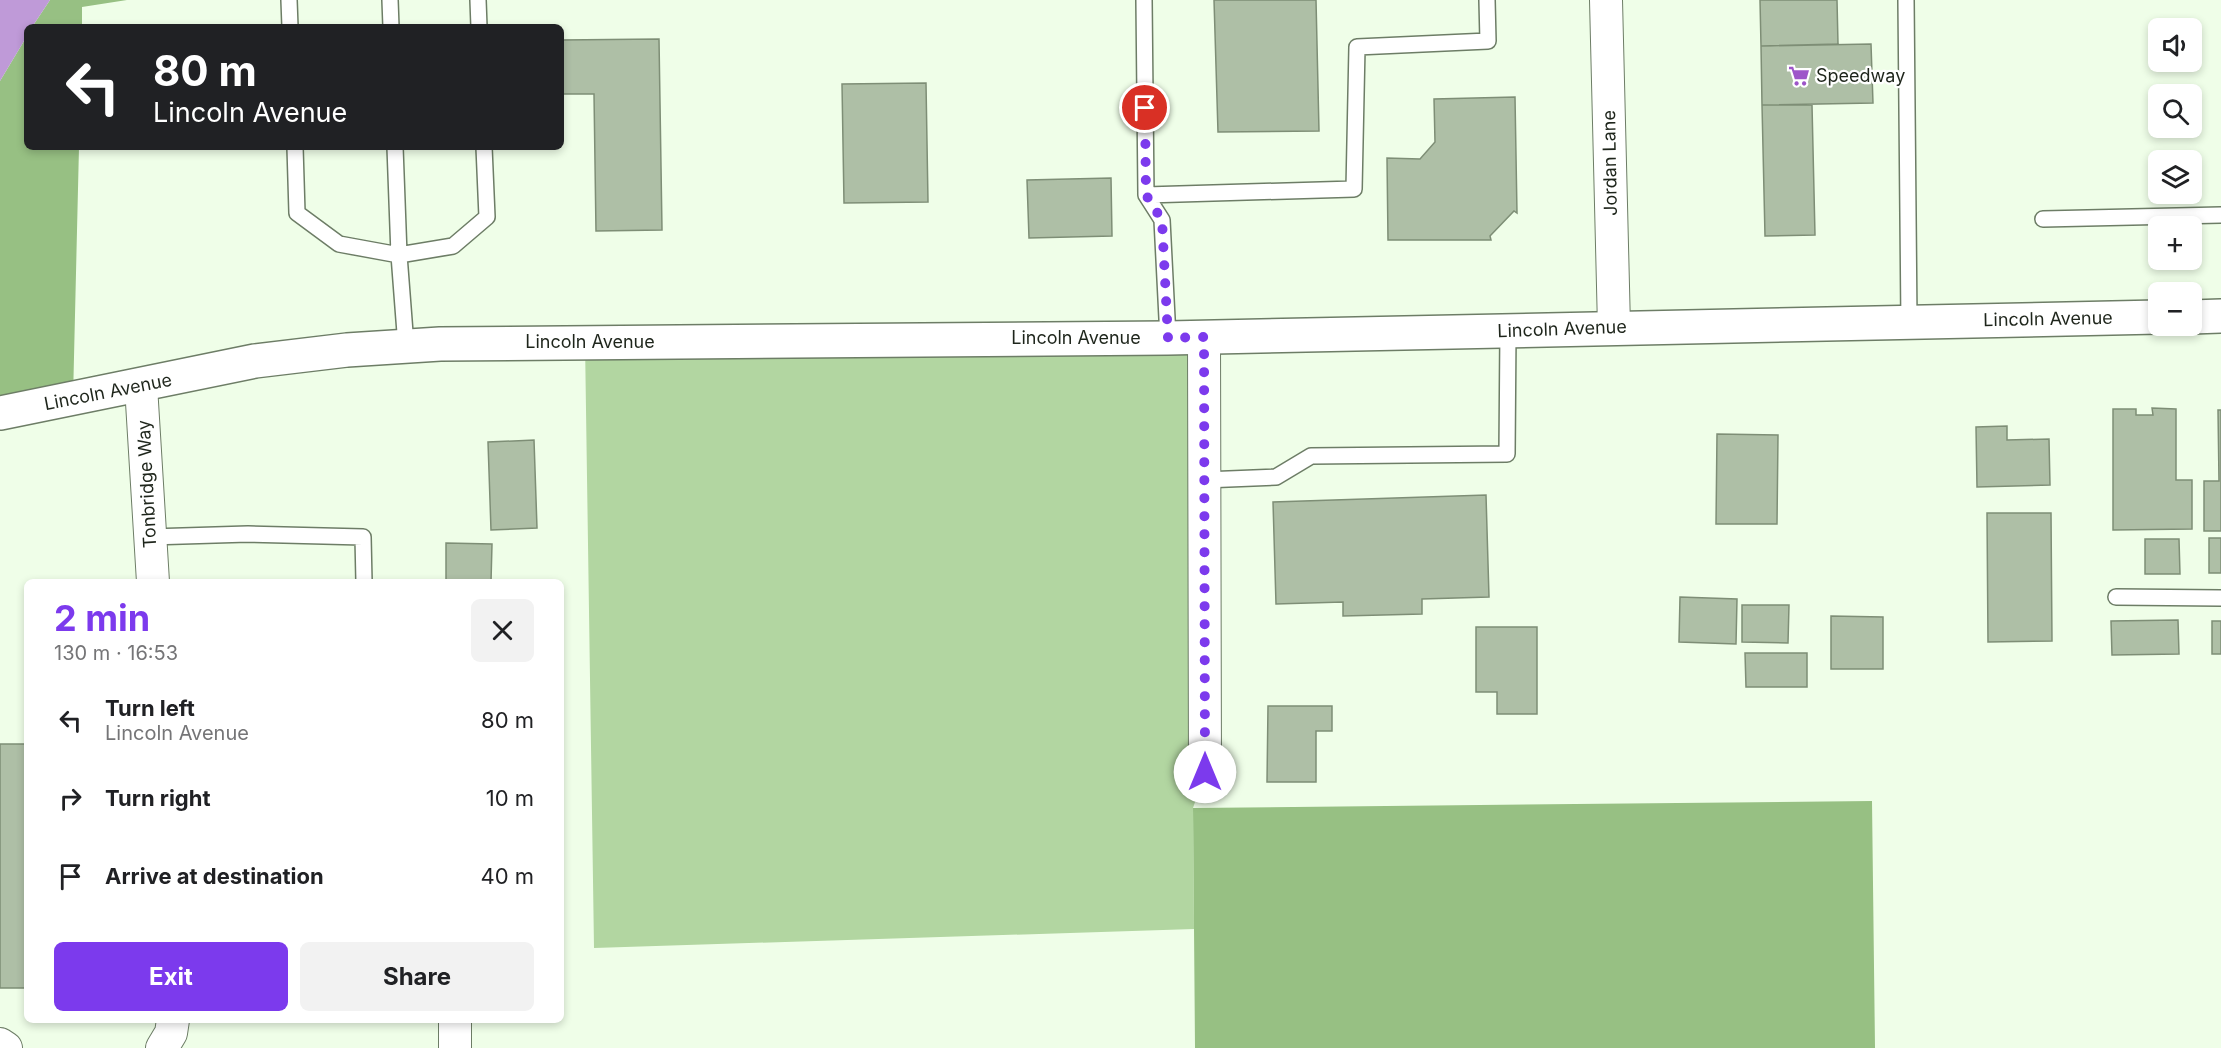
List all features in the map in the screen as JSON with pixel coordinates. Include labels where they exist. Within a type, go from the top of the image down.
[{"type":"main road","points":[[2202,317],[2221,316]]},
{"type":"main road","name":"Lincoln Avenue","points":[[0,413],[255,361],[347,350],[406,346],[1168,338],[2148,317]]},
{"type":"street","name":"Jordan Lane","points":[[1606,0],[1614,327]]},
{"type":"street","points":[[1204,337],[1205,772]]},
{"type":"street","name":"Tonbridge Way","points":[[141,386],[153,579]]},
{"type":"street","points":[[162,1048],[171,1033],[173,1023]]},
{"type":"street","points":[[455,1023],[455,1048]]},
{"type":"street","points":[[0,1044],[6,1048]]},
{"type":"lane","points":[[290,0],[290,24]]},
{"type":"lane","points":[[390,0],[391,24]]},
{"type":"lane","points":[[478,0],[479,24]]},
{"type":"lane","points":[[1144,0],[1146,195],[1162,220],[1168,338]]},
{"type":"lane","points":[[1146,195],[1354,189],[1357,47],[1488,41],[1487,0]]},
{"type":"lane","points":[[1906,0],[1909,322]]},
{"type":"lane","points":[[295,150],[297,213],[339,244],[399,255],[453,246],[487,217],[484,150]]},
{"type":"lane","points":[[395,150],[399,255],[406,346]]},
{"type":"lane","points":[[2043,219],[2221,215]]},
{"type":"lane","points":[[1204,480],[1276,477],[1311,456],[1507,454],[1508,331]]},
{"type":"lane","points":[[150,537],[248,534],[363,537],[364,579]]},
{"type":"lane","points":[[2116,597],[2221,598]]},
{"type":"green space","points":[[50,0],[127,0],[82,7],[82,24],[34,24]]},
{"type":"green space","points":[[24,41],[24,150],[79,150],[73,399],[0,413],[0,81]]},
{"type":"green space","points":[[1204,337],[1205,772],[1193,808],[1194,929],[594,948],[585,342]]},
{"type":"green space","points":[[1872,801],[1875,1048],[1195,1048],[1193,808]]},
{"type":"shaded area","points":[[0,0],[50,0],[34,24],[24,24],[24,41],[0,81]]},
{"type":"building","points":[[1214,0],[1316,0],[1319,131],[1218,132]]},
{"type":"building","points":[[1760,0],[1837,0],[1838,44],[1761,46]]},
{"type":"building","points":[[659,39],[662,230],[596,231],[594,94],[564,94],[564,40]]},
{"type":"building","points":[[1871,44],[1873,103],[1762,105],[1761,46]]},
{"type":"building","points":[[926,83],[928,202],[844,203],[842,84]]},
{"type":"building","points":[[1515,97],[1517,213],[1514,211],[1490,236],[1491,240],[1388,240],[1387,158],[1420,159],[1435,142],[1434,99]]},
{"type":"building","points":[[1762,105],[1812,105],[1815,235],[1765,236]]},
{"type":"building","points":[[1111,178],[1112,236],[1029,238],[1027,180]]},
{"type":"building","points":[[2152,408],[2176,409],[2176,480],[2192,480],[2192,529],[2113,530],[2113,409],[2136,409],[2136,415],[2153,415]]},
{"type":"building","points":[[2218,410],[2221,410],[2221,531],[2204,531],[2204,481],[2219,481]]},
{"type":"building","points":[[2007,426],[2007,440],[2049,439],[2050,485],[1977,487],[1976,427]]},
{"type":"building","points":[[1717,434],[1778,435],[1777,524],[1716,524]]},
{"type":"building","points":[[534,440],[537,528],[491,530],[488,442]]},
{"type":"building","points":[[1486,495],[1489,597],[1422,599],[1422,614],[1343,616],[1343,602],[1276,604],[1273,502]]},
{"type":"building","points":[[1987,513],[2051,513],[2052,641],[1988,642]]},
{"type":"building","points":[[2209,538],[2221,538],[2221,573],[2209,573]]},
{"type":"building","points":[[2145,539],[2179,539],[2180,574],[2145,574]]},
{"type":"building","points":[[446,543],[492,544],[491,579],[446,579]]},
{"type":"building","points":[[1680,597],[1737,599],[1736,644],[1679,642]]},
{"type":"building","points":[[1742,605],[1789,605],[1788,643],[1742,642]]},
{"type":"building","points":[[1831,616],[1883,617],[1883,669],[1831,669]]},
{"type":"building","points":[[2178,620],[2179,654],[2112,655],[2111,621]]},
{"type":"building","points":[[2212,621],[2221,621],[2221,654],[2212,654]]},
{"type":"building","points":[[1476,627],[1537,627],[1537,714],[1497,714],[1497,692],[1476,692]]},
{"type":"building","points":[[1745,653],[1807,653],[1807,687],[1746,687]]},
{"type":"building","points":[[1268,706],[1332,706],[1332,731],[1316,731],[1316,782],[1267,782]]},
{"type":"building","points":[[0,744],[24,744],[24,988],[0,988]]},
{"type":"place","name":"Speedway","points":[[1799,76]]},
{"type":"route","points":[[1145,108],[1146,195],[1162,220],[1168,338],[1204,337],[1205,772]]}]
